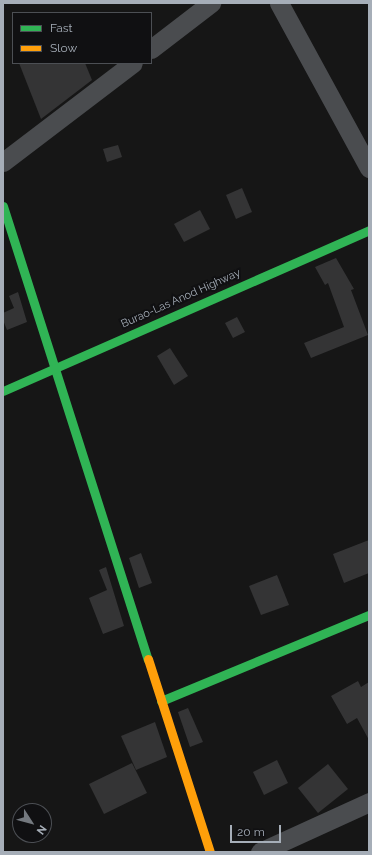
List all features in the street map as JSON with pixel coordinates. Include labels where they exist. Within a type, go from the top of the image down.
[{"type":"main road","points":[[3,206],[210,852]]},
{"type":"main road","name":"Burao-Las Anod Highway","points":[[3,391],[369,230]]},
{"type":"main road","points":[[162,701],[369,615]]},
{"type":"street","points":[[152,48],[211,3]]},
{"type":"street","points":[[279,3],[369,168]]},
{"type":"street","points":[[3,162],[132,64]]},
{"type":"street","points":[[260,852],[369,802]]},
{"type":"building","points":[[19,64],[85,64],[92,80],[41,119]]},
{"type":"building","points":[[118,145],[122,157],[107,162],[103,149]]},
{"type":"building","points":[[242,188],[252,212],[236,219],[226,195]]},
{"type":"building","points":[[200,210],[210,229],[184,242],[174,224]]},
{"type":"building","points":[[336,258],[354,289],[351,290],[368,335],[311,358],[304,343],[344,327],[328,283],[325,285],[315,267]]},
{"type":"building","points":[[18,292],[27,322],[7,330],[3,320],[3,313],[14,308],[9,296]]},
{"type":"building","points":[[237,317],[245,332],[233,338],[225,323]]},
{"type":"building","points":[[170,348],[188,376],[174,385],[157,356]]},
{"type":"building","points":[[369,540],[369,573],[344,583],[333,554]]},
{"type":"building","points":[[141,553],[152,583],[139,588],[129,558]]},
{"type":"building","points":[[106,567],[124,626],[103,634],[89,598],[107,590],[99,570]]},
{"type":"building","points":[[277,575],[289,605],[261,615],[249,586]]},
{"type":"building","points":[[358,681],[361,687],[369,682],[369,740],[357,718],[347,724],[331,696]]},
{"type":"building","points":[[188,708],[203,742],[190,747],[178,712]]},
{"type":"building","points":[[155,722],[167,757],[136,770],[121,736]]},
{"type":"building","points":[[277,760],[288,783],[264,795],[253,772]]},
{"type":"building","points":[[132,763],[147,793],[104,814],[89,784]]},
{"type":"building","points":[[328,764],[348,789],[318,813],[298,788]]},
{"type":"traffic: fast","points":[[3,206],[148,659]]},
{"type":"traffic: fast","points":[[3,391],[369,230]]},
{"type":"traffic: fast","points":[[161,701],[369,615]]},
{"type":"traffic: slow","points":[[148,659],[210,852]]}]
